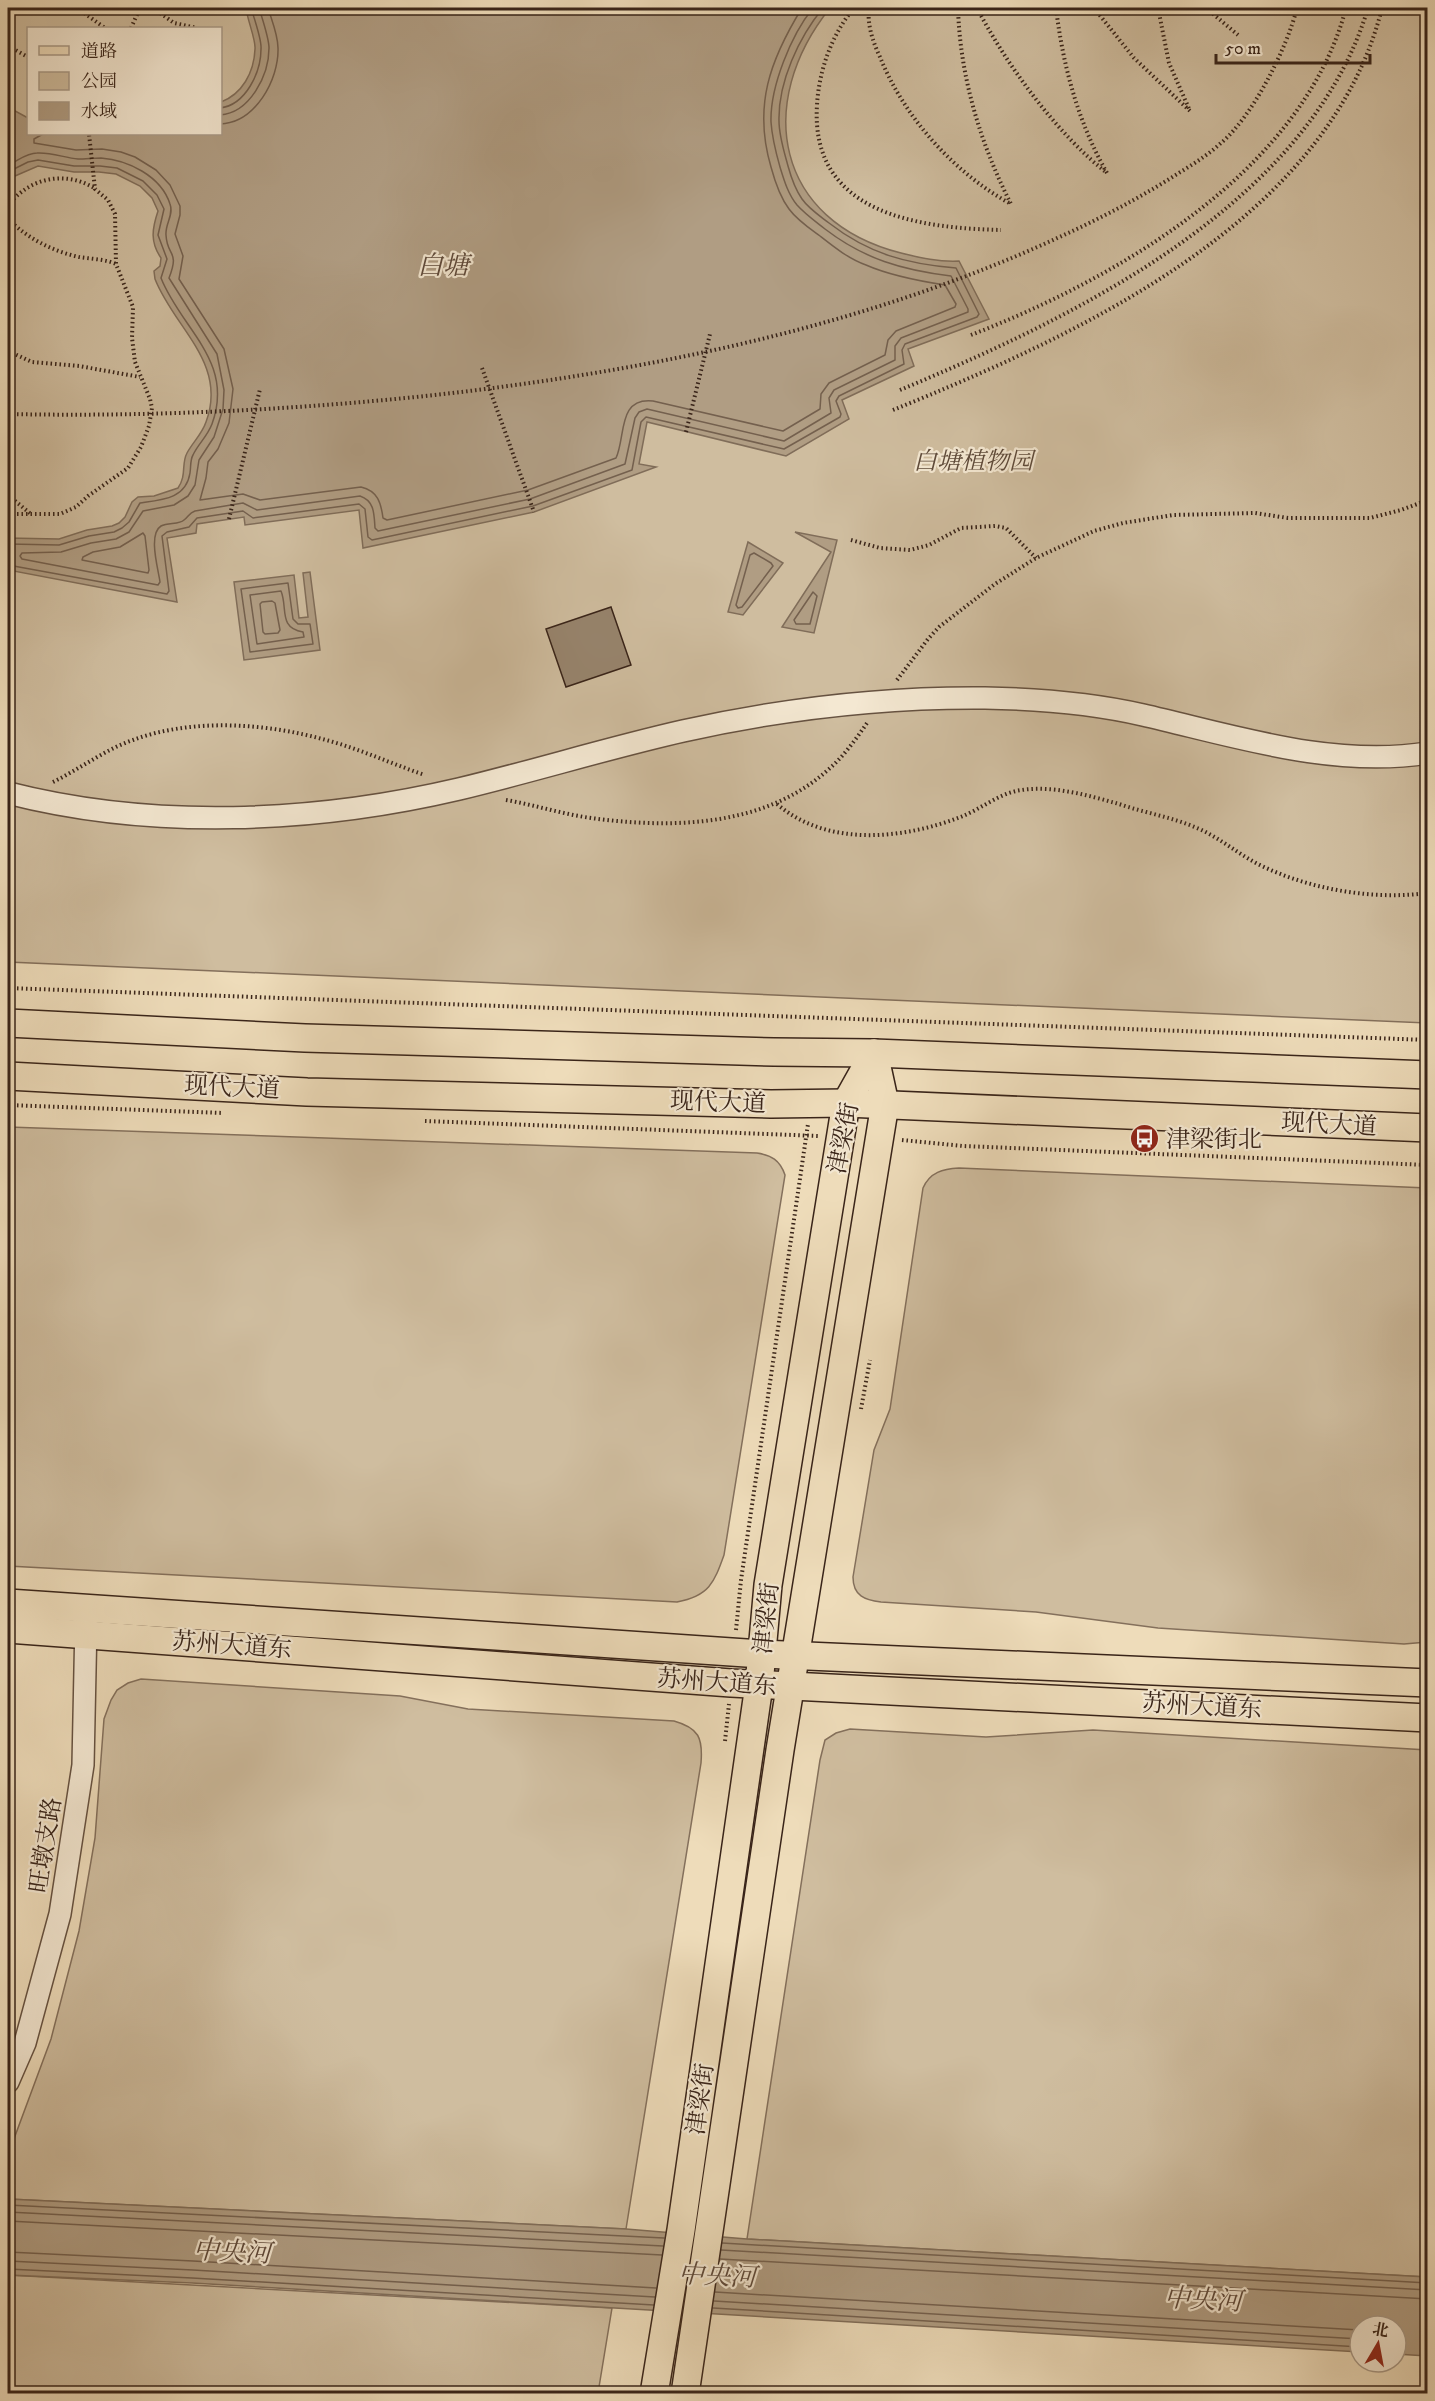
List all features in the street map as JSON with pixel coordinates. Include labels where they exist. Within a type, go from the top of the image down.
[{"type":"main road","points":[[8,1023],[305,1038],[874,1053],[1428,1075]]},
{"type":"main road","name":"津梁街","points":[[654,2394],[681,2230],[759,1685],[768,1585],[846,1103],[874,1053]]},
{"type":"main road","name":"津梁街","points":[[685,2394],[795,1656],[885,1104],[874,1053]]},
{"type":"main road","name":"现代大道","points":[[8,1076],[307,1092],[885,1104],[1428,1128]]},
{"type":"main road","name":"苏州大道东","points":[[8,1603],[86,1621],[731,1683],[1428,1718]]},
{"type":"main road","name":"苏州大道东","points":[[8,1629],[86,1621],[795,1656],[1428,1683]]},
{"type":"street","points":[[14,794],[69,806],[125,813],[230,817],[361,807],[464,788],[693,729],[783,712],[882,701],[953,698],[1051,702],[1141,715],[1281,748],[1373,756],[1428,753]]},
{"type":"street","name":"旺墩支路","points":[[8,2082],[25,2043],[60,1914],[83,1765],[86,1621]]},
{"type":"path","points":[[77,8],[104,27]]},
{"type":"path","points":[[131,27],[140,8]]},
{"type":"path","points":[[153,8],[174,23],[192,27]]},
{"type":"path","points":[[854,8],[840,28],[828,54],[818,96],[819,138],[825,159],[837,180],[864,203],[906,220],[933,226],[1001,230]]},
{"type":"path","points":[[869,8],[871,32],[876,49],[890,80],[911,113],[954,161],[980,183],[1011,204],[993,167],[974,114],[963,65],[957,8]]},
{"type":"path","points":[[977,8],[1002,50],[1032,92],[1074,141],[1107,174],[1087,135],[1073,94],[1056,8]]},
{"type":"path","points":[[1094,8],[1134,58],[1190,111],[1169,63],[1158,8]]},
{"type":"path","points":[[1206,8],[1238,35]]},
{"type":"path","points":[[8,414],[206,413],[354,404],[490,389],[666,362],[839,318],[981,270],[1055,239],[1126,204],[1193,164],[1222,143],[1256,98],[1277,62],[1297,8]]},
{"type":"path","points":[[971,335],[1025,314],[1106,272],[1158,239],[1222,189],[1271,141],[1305,97],[1331,50],[1346,8]]},
{"type":"path","points":[[900,390],[971,360],[1092,300],[1177,246],[1224,209],[1284,151],[1307,124],[1341,73],[1368,8]]},
{"type":"path","points":[[893,410],[990,371],[1073,330],[1145,289],[1205,248],[1255,206],[1296,165],[1328,124],[1357,75],[1370,46],[1382,8]]},
{"type":"path","points":[[1425,8],[1428,50]]},
{"type":"path","points":[[8,46],[27,56]]},
{"type":"path","points":[[89,135],[95,189]]},
{"type":"path","points":[[8,206],[17,195],[31,186],[55,178],[72,179],[95,189],[108,200],[115,214],[116,264],[133,307],[132,338],[140,377],[150,399],[151,414],[149,426],[133,462],[122,474],[68,512],[8,514]]},
{"type":"path","points":[[8,219],[22,232],[52,249],[116,264]]},
{"type":"path","points":[[686,432],[710,334]]},
{"type":"path","points":[[8,351],[32,362],[79,366],[140,377]]},
{"type":"path","points":[[482,368],[534,512]]},
{"type":"path","points":[[229,519],[260,389]]},
{"type":"path","points":[[8,495],[32,515]]},
{"type":"path","points":[[501,799],[591,818],[639,822],[708,822],[777,804],[830,769],[858,736],[917,652],[939,627],[1008,574],[1036,558],[1094,531],[1157,517],[1255,513],[1288,518],[1370,518],[1428,500]]},
{"type":"path","points":[[851,540],[880,548],[910,550],[929,545],[961,528],[995,526],[1006,528],[1036,558]]},
{"type":"path","points":[[14,794],[58,779],[114,747],[134,740],[165,731],[216,726],[259,728],[308,735],[464,788]]},
{"type":"path","points":[[777,804],[792,815],[816,826],[837,832],[878,836],[910,832],[946,823],[1009,792],[1030,790],[1066,792],[1110,801],[1185,823],[1221,840],[1264,867],[1309,883],[1377,896],[1428,893]]},
{"type":"path","points":[[8,988],[1428,1040]]},
{"type":"path","points":[[734,1652],[741,1580],[811,1103]]},
{"type":"path","points":[[8,1105],[232,1114]]},
{"type":"path","points":[[422,1121],[841,1136]]},
{"type":"path","points":[[880,1138],[963,1146],[1428,1165]]},
{"type":"path","points":[[725,1744],[731,1683]]},
{"type":"green space","name":"白塘植物园","points":[[8,8],[1427,8],[1427,1023],[8,962]]},
{"type":"green space","points":[[8,1127],[757,1153],[774,1159],[785,1175],[724,1555],[713,1581],[703,1592],[677,1602],[8,1566]]},
{"type":"green space","points":[[959,1168],[1427,1188],[1427,1642],[1404,1644],[1158,1628],[1036,1612],[881,1602],[870,1600],[858,1593],[853,1577],[874,1450],[890,1409],[923,1188],[929,1178],[938,1172]]},
{"type":"green space","points":[[141,1679],[400,1696],[468,1709],[674,1721],[689,1727],[698,1735],[701,1763],[626,2229],[8,2199],[8,2155],[51,2039],[79,1931],[95,1838],[104,1719],[117,1690]]},
{"type":"green space","points":[[850,1729],[986,1737],[1093,1730],[1427,1750],[1427,2277],[747,2239],[820,1760],[825,1740],[836,1733]]},
{"type":"green space","points":[[8,2275],[612,2308],[598,2393],[8,2393]]},
{"type":"water","name":"白塘","points":[[246,8],[830,8],[806,44],[791,82],[786,119],[790,154],[803,186],[826,215],[859,237],[908,255],[959,261],[989,319],[908,349],[914,366],[842,400],[849,419],[786,456],[647,422],[639,464],[656,467],[534,512],[363,548],[359,510],[245,525],[244,517],[197,524],[196,533],[167,538],[177,602],[8,570],[8,538],[59,539],[87,530],[112,526],[125,517],[132,502],[138,497],[154,496],[178,488],[182,479],[185,457],[206,422],[211,401],[210,382],[205,364],[155,279],[154,271],[160,266],[161,258],[154,241],[153,230],[158,211],[152,198],[140,186],[116,174],[74,172],[38,166],[8,179],[8,107],[27,117],[27,135],[222,135],[222,101],[235,94],[246,82],[254,58],[255,45]]},
{"type":"water","points":[[795,532],[837,540],[814,633],[782,627],[831,552]]},
{"type":"water","points":[[748,542],[783,563],[743,615],[728,612]]},
{"type":"water","points":[[310,572],[320,650],[244,660],[234,582],[294,575],[299,618],[308,617],[303,573]]},
{"type":"water","name":"中央河","points":[[8,2199],[626,2229],[747,2239],[1427,2277],[1427,2356],[1408,2355],[1408,2314],[1348,2314],[1348,2351],[192,2283],[8,2275]]},
{"type":"building","points":[[611,607],[631,665],[566,687],[546,629]]},
{"type":"place","name":"津梁街北","points":[[1145,1139]]}]
